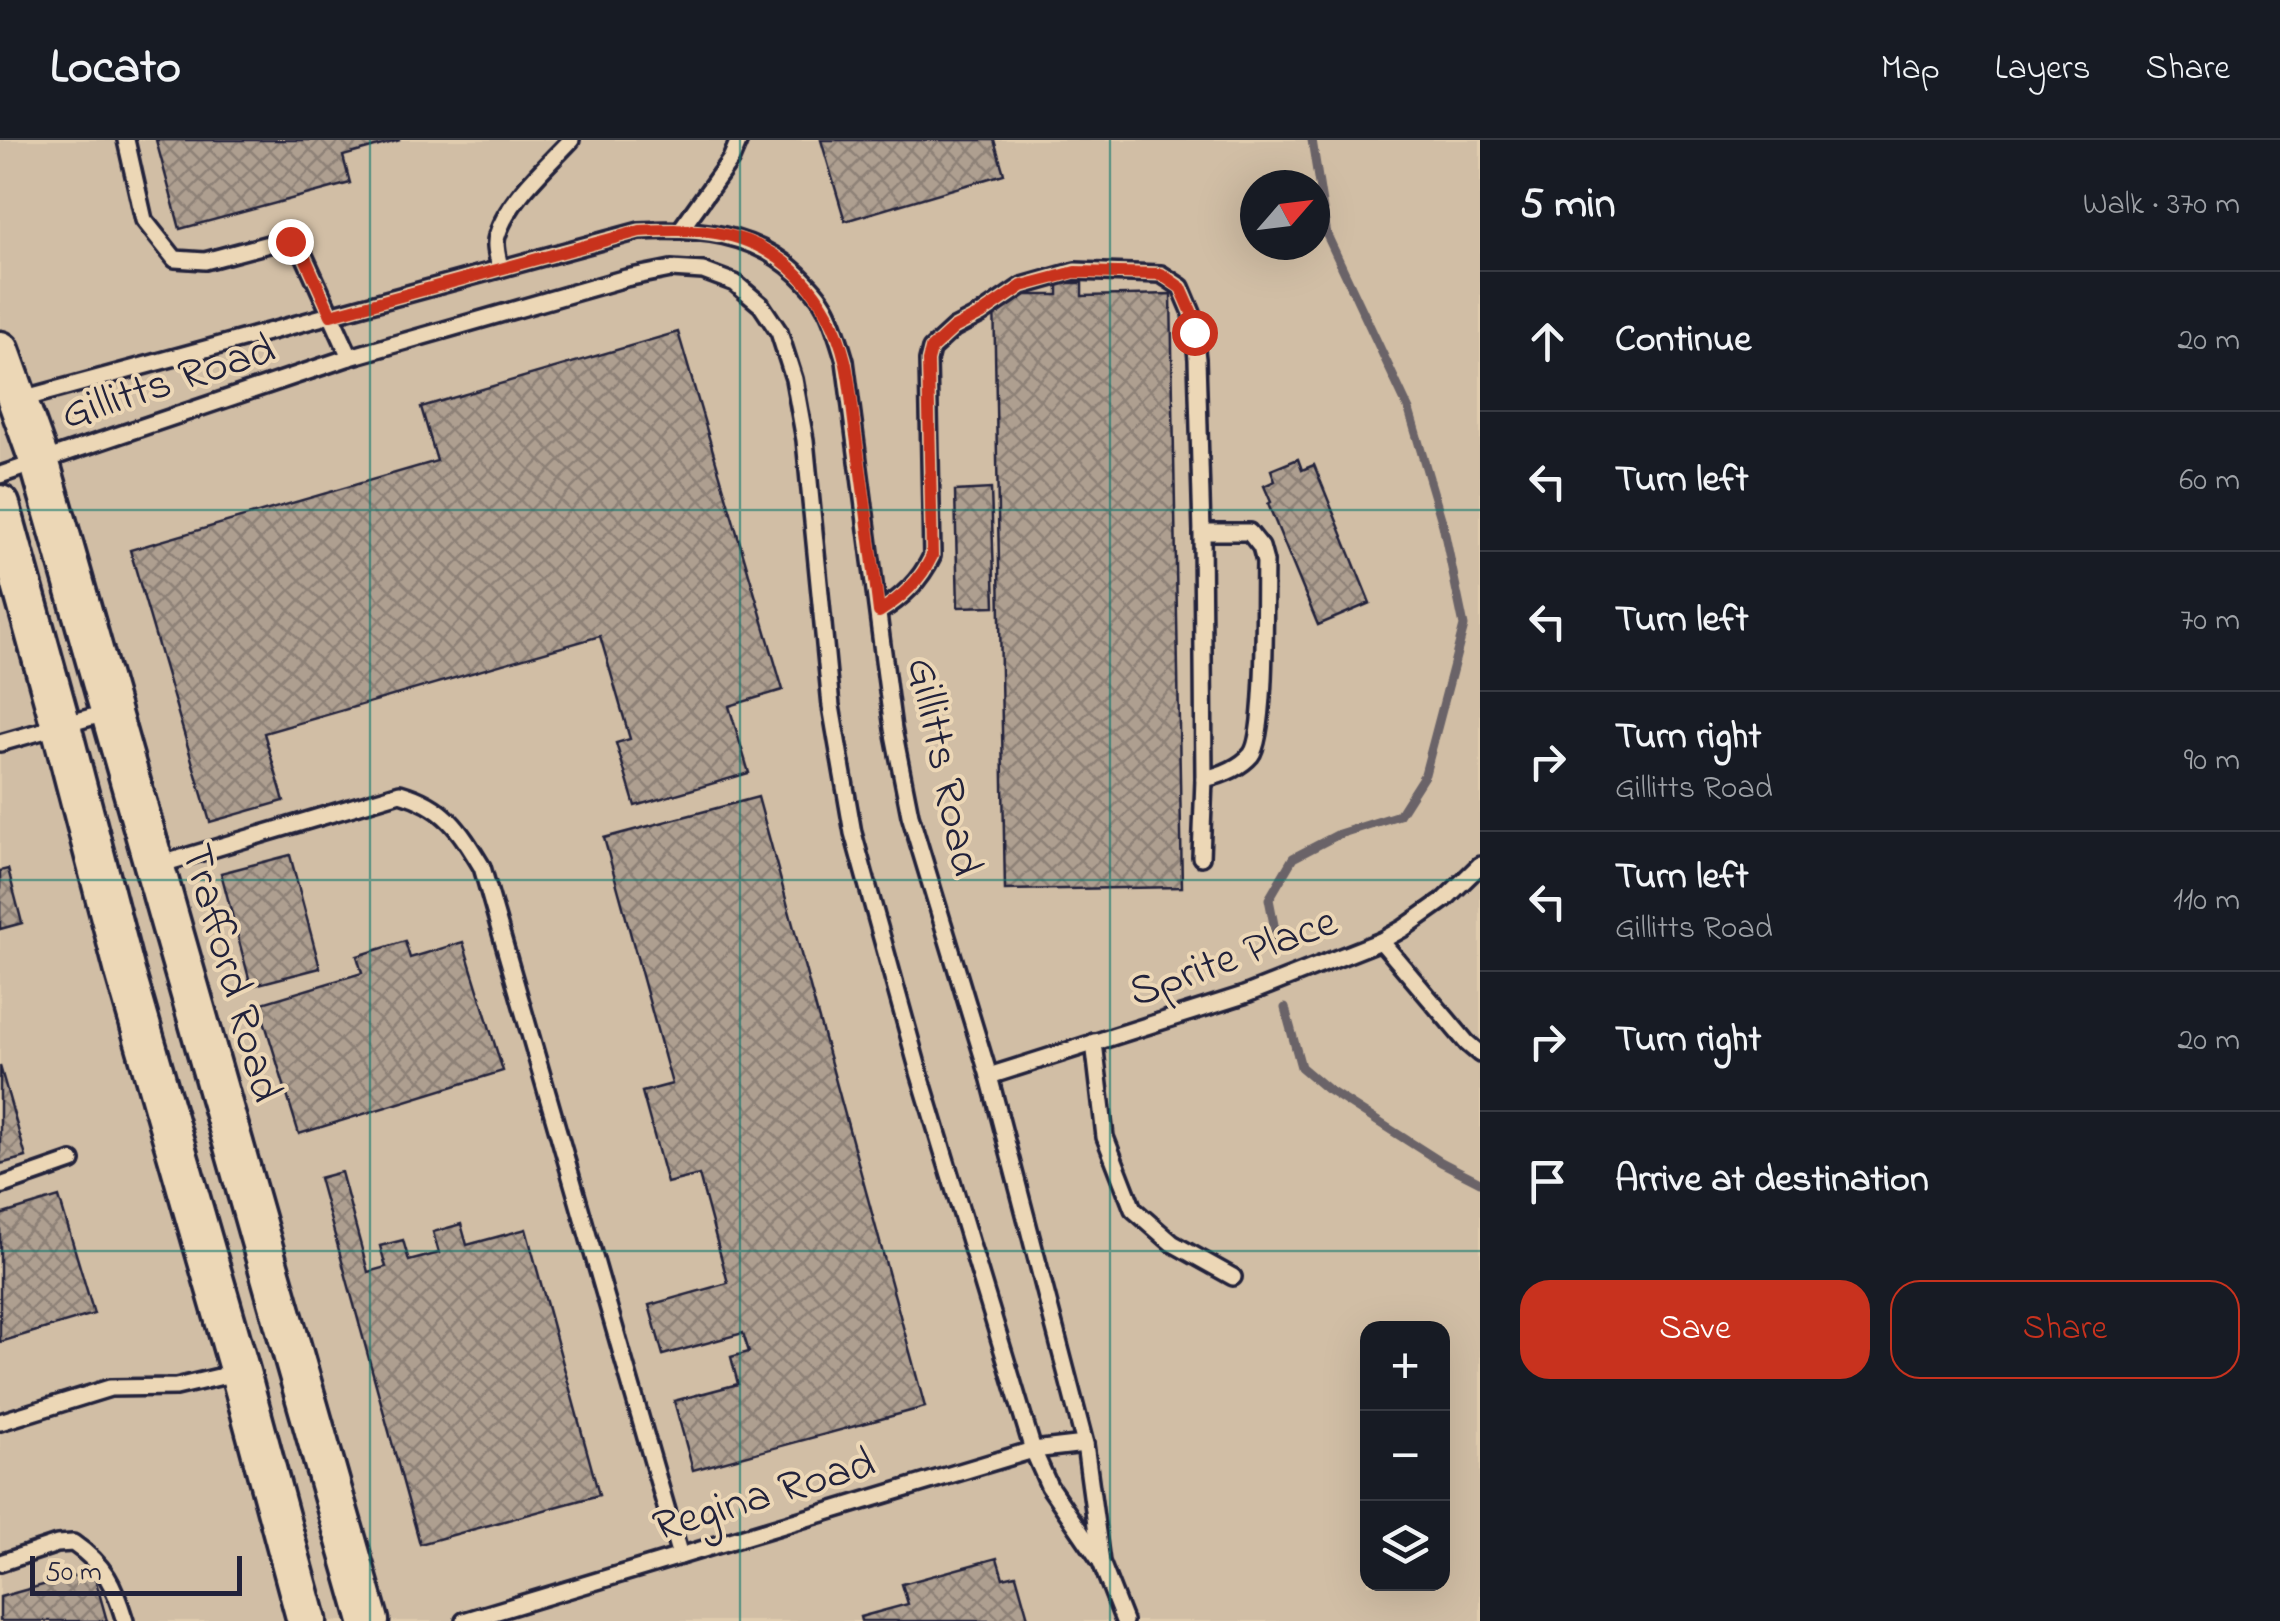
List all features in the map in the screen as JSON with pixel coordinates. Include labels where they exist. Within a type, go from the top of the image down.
[{"type":"street","name":"Trafford Road","points":[[0,351],[9,403],[39,460],[369,1621]]},
{"type":"street","points":[[0,505],[125,972],[307,1621]]},
{"type":"lane","points":[[126,140],[144,220],[175,259],[204,261],[290,241],[302,251],[350,357]]},
{"type":"lane","points":[[500,268],[495,238],[509,212],[571,140]]},
{"type":"lane","points":[[680,229],[731,159],[739,140]]},
{"type":"lane","name":"Gillitts Road","points":[[9,403],[640,231],[680,229],[745,240],[771,252],[810,286],[826,308],[845,361],[894,729],[910,815],[989,1076],[1085,1444],[1102,1562],[1124,1621]]},
{"type":"lane","name":"Gillitts Road","points":[[0,476],[350,357],[626,278],[671,269],[703,271],[735,283],[761,305],[779,332],[794,379],[805,440],[831,706],[853,834],[919,1072],[1033,1450],[1049,1486],[1102,1562]]},
{"type":"lane","points":[[879,612],[902,597],[925,571],[932,556],[928,361],[931,349],[954,328],[1022,286],[1075,272],[1161,274],[1181,288],[1192,313],[1197,358],[1204,779],[1200,857]]},
{"type":"lane","points":[[1202,532],[1249,532],[1262,548],[1265,562],[1261,726],[1254,752],[1241,765],[1204,779]]},
{"type":"lane","points":[[0,743],[109,712]]},
{"type":"lane","points":[[156,866],[400,793],[435,806],[463,836],[482,867],[680,1556]]},
{"type":"lane","name":"Sprite Place","points":[[989,1076],[1244,995],[1380,941],[1446,899],[1480,865]]},
{"type":"lane","points":[[1380,941],[1480,1054]]},
{"type":"lane","points":[[1094,1042],[1105,1137],[1133,1209],[1172,1243],[1234,1277]]},
{"type":"lane","points":[[0,1186],[72,1161]]},
{"type":"lane","points":[[0,1422],[110,1388],[176,1387],[240,1372]]},
{"type":"lane","name":"Regina Road","points":[[464,1621],[1033,1450],[1085,1444]]},
{"type":"lane","points":[[0,1562],[74,1542],[109,1577],[125,1621]]},
{"type":"shaded area","points":[[0,140],[1480,140],[1480,1621],[0,1621]]},
{"type":"building","points":[[156,140],[400,140],[343,156],[350,183],[180,229]]},
{"type":"building","points":[[821,140],[994,140],[1004,174],[845,221]]},
{"type":"building","points":[[1058,283],[1082,283],[1082,296],[1171,294],[1182,887],[1005,890],[994,295],[1058,295]]},
{"type":"building","points":[[678,332],[783,690],[729,706],[749,773],[635,806],[616,743],[630,739],[600,636],[264,733],[284,801],[210,822],[130,550],[437,461],[421,407]]},
{"type":"building","points":[[1298,459],[1302,470],[1314,465],[1370,603],[1318,625],[1264,486],[1275,481],[1271,470]]},
{"type":"building","points":[[991,489],[995,606],[958,607],[955,491]]},
{"type":"building","points":[[758,797],[925,1407],[693,1470],[674,1401],[738,1384],[731,1357],[749,1352],[743,1333],[663,1355],[649,1305],[728,1283],[699,1175],[667,1183],[642,1092],[672,1084],[604,838]]},
{"type":"building","points":[[290,855],[320,968],[251,986],[221,873]]},
{"type":"building","points":[[8,869],[22,923],[0,929],[0,871]]},
{"type":"building","points":[[405,941],[410,958],[463,942],[503,1071],[299,1134],[259,1004],[362,973],[357,956]]},
{"type":"building","points":[[0,1066],[26,1157],[0,1164]]},
{"type":"building","points":[[341,1172],[368,1272],[386,1267],[380,1246],[403,1240],[409,1261],[439,1253],[433,1232],[461,1224],[467,1245],[526,1229],[599,1495],[420,1544],[319,1178]]},
{"type":"building","points":[[59,1197],[94,1314],[0,1342],[0,1215]]},
{"type":"building","points":[[997,1558],[1003,1578],[1016,1575],[1029,1621],[861,1621],[860,1617],[908,1604],[902,1584]]},
{"type":"building","points":[[93,1571],[107,1621],[0,1621],[0,1597]]},
{"type":"waterway","points":[[1278,945],[1269,899],[1293,858],[1339,834],[1399,815],[1425,774],[1464,626],[1443,525],[1409,410],[1327,235],[1312,140]]},
{"type":"waterway","points":[[1285,1008],[1301,1067],[1327,1089],[1441,1162],[1480,1182]]},
{"type":"route","points":[[290,241],[302,251],[331,315],[640,231],[720,233],[771,252],[810,286],[826,308],[845,361],[879,612],[902,597],[925,571],[932,556],[928,361],[931,349],[940,339],[1022,286],[1075,272],[1161,274],[1181,288],[1192,313],[1194,332]]}]
